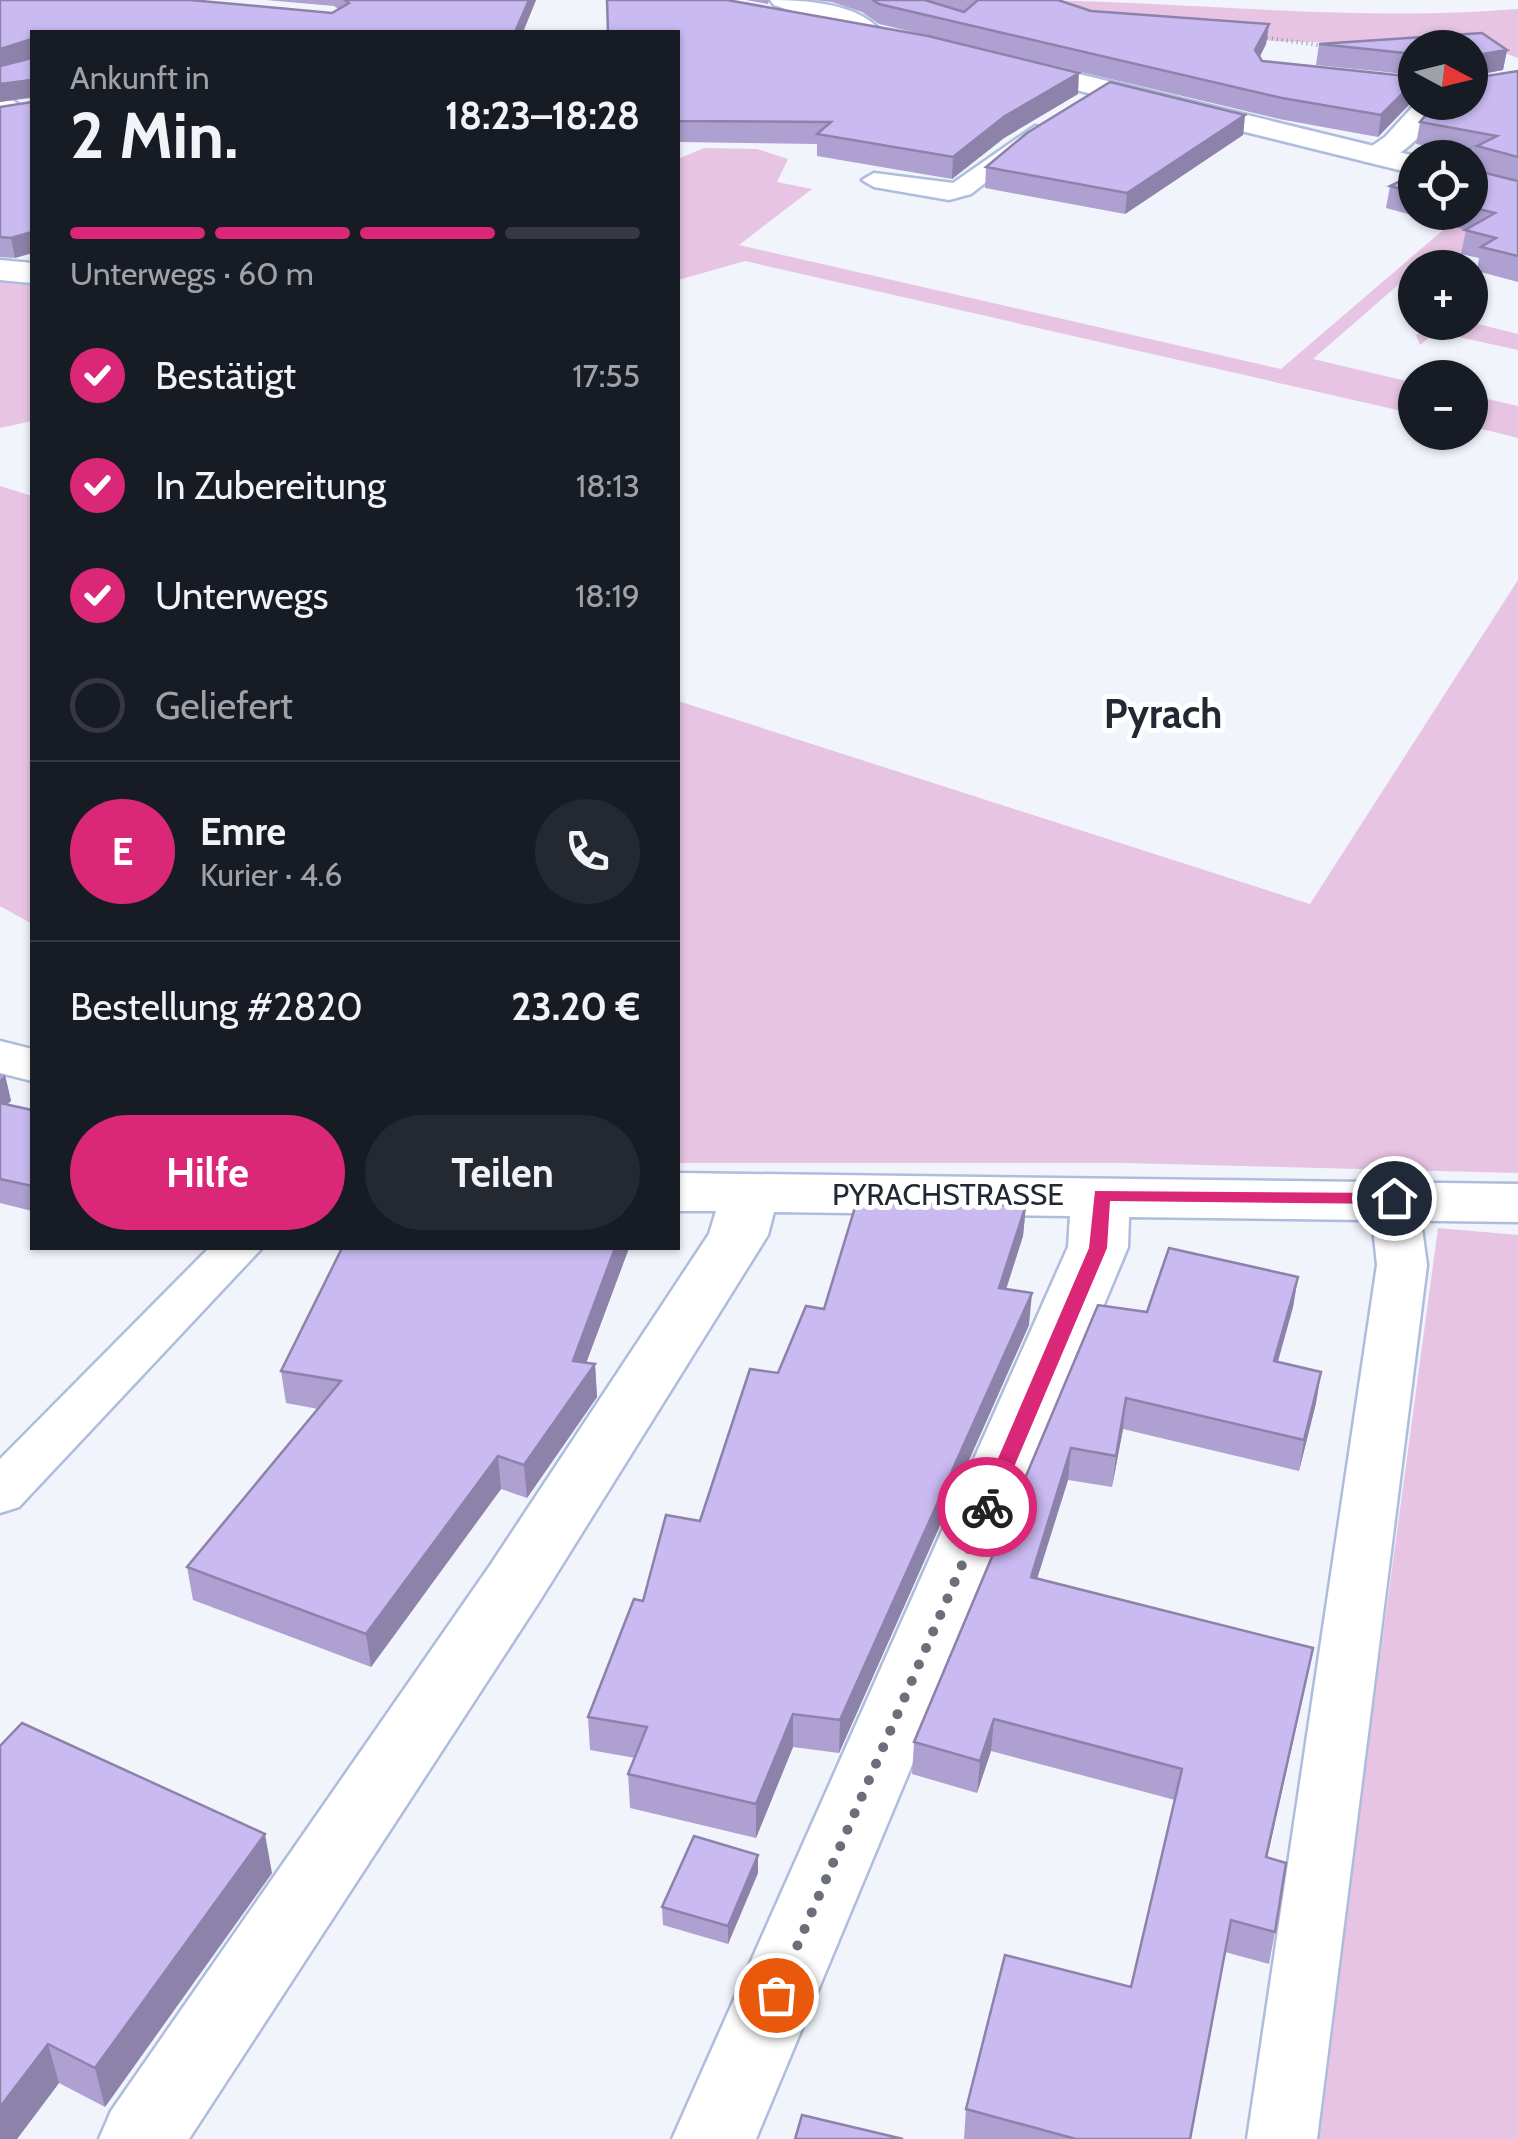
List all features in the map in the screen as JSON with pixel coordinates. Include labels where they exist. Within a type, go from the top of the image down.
[{"type":"street","points":[[773,7],[881,36]]},
{"type":"street","points":[[969,54],[1398,160]]},
{"type":"street","points":[[1361,81],[1398,85]]},
{"type":"street","points":[[1374,154],[1395,144],[1417,120]]},
{"type":"street","points":[[0,270],[30,273]]},
{"type":"street","points":[[0,1057],[30,1064]]},
{"type":"street","name":"PYRACHSTRASSE","points":[[680,1192],[1394,1198],[1518,1203]]},
{"type":"street","points":[[141,2139],[514,1583],[738,1235],[750,1194]]},
{"type":"street","points":[[714,2139],[1098,1248],[1101,1195]]},
{"type":"lane","points":[[874,180],[949,192],[962,189],[1104,89]]},
{"type":"lane","points":[[1282,2139],[1402,1265],[1394,1198]]},
{"type":"lane","points":[[0,1493],[235,1250]]},
{"type":"path","points":[[1248,35],[1355,52],[1361,81]]},
{"type":"shaded area","points":[[1014,0],[1329,12],[1518,9],[1518,58],[1488,48],[1488,30],[1398,30],[1398,45],[1246,40]]},
{"type":"shaded area","points":[[704,148],[757,149],[788,159],[777,182],[812,189],[739,245],[1281,369],[1398,269],[1398,285],[1313,359],[1398,379],[1398,410],[745,261],[680,279],[680,158]]},
{"type":"shaded area","points":[[1443,230],[1476,230],[1465,250],[1420,250]]},
{"type":"shaded area","points":[[0,278],[30,281],[30,421],[0,428]]},
{"type":"shaded area","points":[[1488,326],[1518,334],[1518,350],[1472,340],[1488,340]]},
{"type":"shaded area","points":[[1488,399],[1518,406],[1518,438],[1488,430]]},
{"type":"shaded area","points":[[0,486],[30,495],[30,923],[0,906]]},
{"type":"shaded area","points":[[1518,580],[1518,1173],[1124,1163],[680,1163],[680,702],[1310,904]]},
{"type":"shaded area","points":[[1438,1228],[1518,1235],[1518,2139],[1315,2139]]},
{"type":"building","points":[[0,0],[190,0],[332,13],[349,3],[345,0],[529,0],[516,30],[30,30],[30,40],[0,49]]},
{"type":"building","points":[[607,0],[727,0],[928,36],[1079,73],[1005,116],[953,157],[817,134],[831,122],[680,121],[680,30],[608,30]]},
{"type":"building","points":[[873,0],[925,0],[964,12],[978,0],[1058,0],[1091,11],[1269,24],[1255,50],[1262,61],[1398,75],[1398,98],[1381,115],[1282,98]]},
{"type":"building","points":[[1488,37],[1507,50],[1488,53]]},
{"type":"building","points":[[1398,39],[1398,52],[1319,44]]},
{"type":"building","points":[[30,58],[30,80],[0,84],[0,66]]},
{"type":"building","points":[[1518,71],[1518,157],[1488,149],[1488,140],[1497,136],[1420,122],[1488,120],[1488,76]]},
{"type":"building","points":[[1110,82],[1245,115],[1127,193],[986,167],[1027,133]]},
{"type":"building","points":[[30,102],[30,233],[11,238],[0,237],[0,107]]},
{"type":"building","points":[[1488,174],[1518,181],[1518,256],[1481,247],[1496,238],[1465,230],[1488,230],[1488,217],[1495,213],[1488,211]]},
{"type":"building","points":[[0,1103],[30,1110],[30,1186],[0,1179]]},
{"type":"building","points":[[856,1204],[1026,1205],[999,1288],[1032,1293],[840,1720],[793,1714],[756,1804],[628,1774],[647,1727],[588,1717],[634,1599],[643,1601],[666,1515],[700,1521],[750,1369],[778,1373],[806,1306],[824,1309]]},
{"type":"building","points":[[1169,1248],[1298,1277],[1274,1361],[1321,1372],[1304,1440],[1126,1398],[1116,1456],[1071,1448],[1031,1577],[1313,1648],[1266,1857],[1286,1863],[1275,1932],[1231,1920],[1190,2139],[1076,2139],[966,2109],[1005,1955],[1131,1987],[1182,1769],[994,1719],[980,1761],[914,1742],[1098,1305],[1147,1312]]},
{"type":"building","points":[[341,1250],[614,1250],[573,1361],[595,1364],[524,1465],[498,1456],[366,1634],[187,1567],[341,1381],[281,1371]]},
{"type":"building","points":[[22,1723],[265,1834],[95,2068],[48,2044],[0,2107],[0,1746]]},
{"type":"building","points":[[694,1836],[758,1855],[728,1926],[662,1907]]},
{"type":"building","points":[[802,2115],[903,2139],[795,2139]]},
{"type":"way so far","points":[[776,1995],[987,1507]]},
{"type":"district","name":"Pyrach","points":[[1163,714]]},
{"type":"route","points":[[987,1507],[1098,1248],[1101,1195],[1394,1198]]}]
